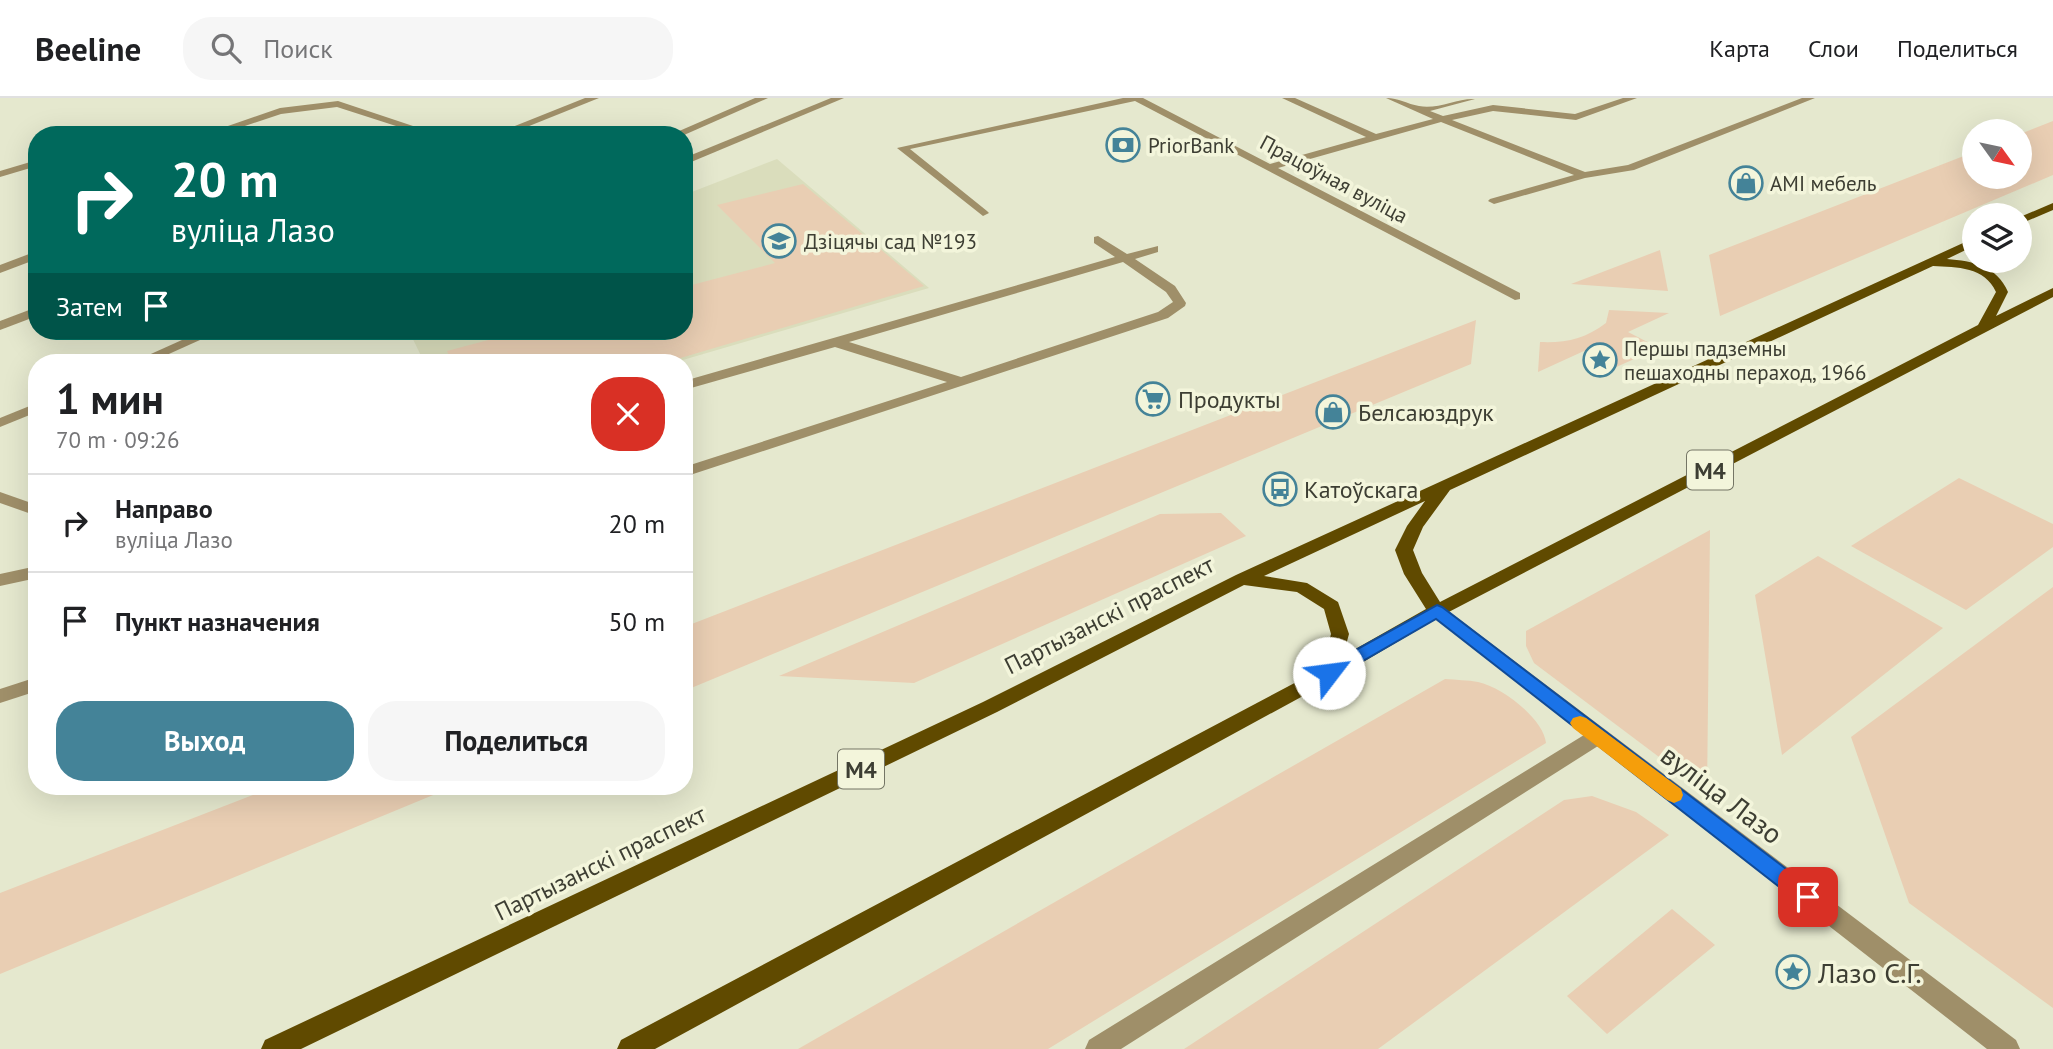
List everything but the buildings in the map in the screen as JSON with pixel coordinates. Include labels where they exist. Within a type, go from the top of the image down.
[{"type":"main road","points":[[2032,216],[2053,206]]},
{"type":"main road","name":"Партызанскі праспект","points":[[274,1049],[990,707],[1242,579],[1962,248]]},
{"type":"main road","points":[[1931,262],[1971,266],[1989,273],[2000,284],[2002,292],[1983,329]]},
{"type":"main road","name":"М4","points":[[630,1049],[1329,673],[1437,611],[2053,292]]},
{"type":"main road","points":[[1437,611],[1413,574],[1404,550],[1415,526],[1445,485]]},
{"type":"main road","points":[[1242,579],[1301,587],[1332,606],[1340,634],[1329,673]]},
{"type":"street","points":[[521,126],[594,98]]},
{"type":"street","points":[[693,127],[763,98]]},
{"type":"street","points":[[693,158],[839,98]]},
{"type":"street","points":[[983,213],[902,148],[1136,98]]},
{"type":"street","name":"Працоўная вуліца","points":[[1136,98],[1515,296]]},
{"type":"street","points":[[1287,98],[1376,138]]},
{"type":"street","points":[[1391,98],[1584,175]]},
{"type":"street","points":[[1420,110],[1468,99],[1493,108],[1576,117],[1632,98]]},
{"type":"street","points":[[1494,201],[1584,175],[1630,169],[1810,98]]},
{"type":"street","points":[[233,126],[280,110],[338,104],[407,126]]},
{"type":"street","points":[[1270,167],[1493,108]]},
{"type":"street","points":[[0,174],[28,166]]},
{"type":"street","points":[[693,469],[1163,315],[1180,303],[1171,289],[1098,240]]},
{"type":"street","points":[[693,383],[1154,249]]},
{"type":"street","points":[[0,269],[28,259]]},
{"type":"street","points":[[0,326],[28,315]]},
{"type":"street","points":[[159,354],[192,340]]},
{"type":"street","points":[[834,342],[961,382]]},
{"type":"street","points":[[0,422],[28,411]]},
{"type":"street","points":[[0,497],[28,507]]},
{"type":"street","points":[[0,580],[28,574]]},
{"type":"street","name":"вуліца Лазо","points":[[1437,611],[1597,737],[2007,1049]]},
{"type":"street","points":[[0,696],[28,687]]},
{"type":"street","points":[[1098,1049],[1597,737]]},
{"type":"shaded area","points":[[2053,121],[2053,175],[2032,184],[2032,129]]},
{"type":"shaded area","points":[[1962,157],[1962,189],[2020,189],[1987,203],[1962,203],[1962,214],[1720,316],[1709,255]]},
{"type":"shaded area","name":"Дзіцячы сад №193","points":[[777,159],[929,288],[693,357],[693,354],[420,354],[413,340],[693,340],[693,192]]},
{"type":"shaded area","name":"Дзіцячы сад №193","points":[[803,184],[924,286],[693,354],[448,354],[447,351],[488,340],[693,340],[693,285],[775,263],[717,205]]},
{"type":"shaded area","points":[[1660,250],[1668,291],[1571,284]]},
{"type":"shaded area","points":[[1609,310],[1669,313],[1628,332],[1659,348],[1614,368],[1584,351],[1538,372],[1540,342],[1567,341],[1590,333],[1606,323]]},
{"type":"shaded area","points":[[1476,320],[1471,364],[693,687],[693,624]]},
{"type":"shaded area","points":[[1959,478],[2053,524],[2053,547],[1966,610],[1851,546]]},
{"type":"shaded area","points":[[1221,513],[1246,536],[914,683],[779,676],[1160,514]]},
{"type":"shaded area","points":[[1710,530],[1707,793],[1534,663],[1526,646],[1526,631]]},
{"type":"shaded area","points":[[1818,556],[1943,628],[1782,755],[1755,595]]},
{"type":"shaded area","points":[[2053,587],[2053,1008],[1909,903],[1851,737]]},
{"type":"shaded area","points":[[1445,679],[1478,682],[1510,697],[1538,724],[1546,743],[1048,1049],[798,1049]]},
{"type":"shaded area","points":[[253,795],[433,795],[0,974],[0,893]]},
{"type":"shaded area","points":[[1592,796],[1636,812],[1669,835],[1378,1049],[1184,1049],[1564,800]]},
{"type":"shaded area","points":[[1672,909],[1715,945],[1607,1034],[1567,996]]},
{"type":"slow traffic","points":[[1580,723],[1674,795]]},
{"type":"place","name":"PriorBank","points":[[1123,145]]},
{"type":"place","name":"AMI мебель","points":[[1746,183]]},
{"type":"place","name":"Дзіцячы сад №193","points":[[779,241]]},
{"type":"place","name":"Першы падземны пешаходны пераход, 1966","points":[[1600,360]]},
{"type":"place","name":"Продукты","points":[[1153,399]]},
{"type":"place","name":"Белсаюздрук","points":[[1333,412]]},
{"type":"place","name":"Катоўскага","points":[[1280,489]]},
{"type":"place","name":"Лазо С.Г.","points":[[1793,972]]},
{"type":"route","points":[[1329,673],[1437,611],[1597,737],[1808,897]]}]
